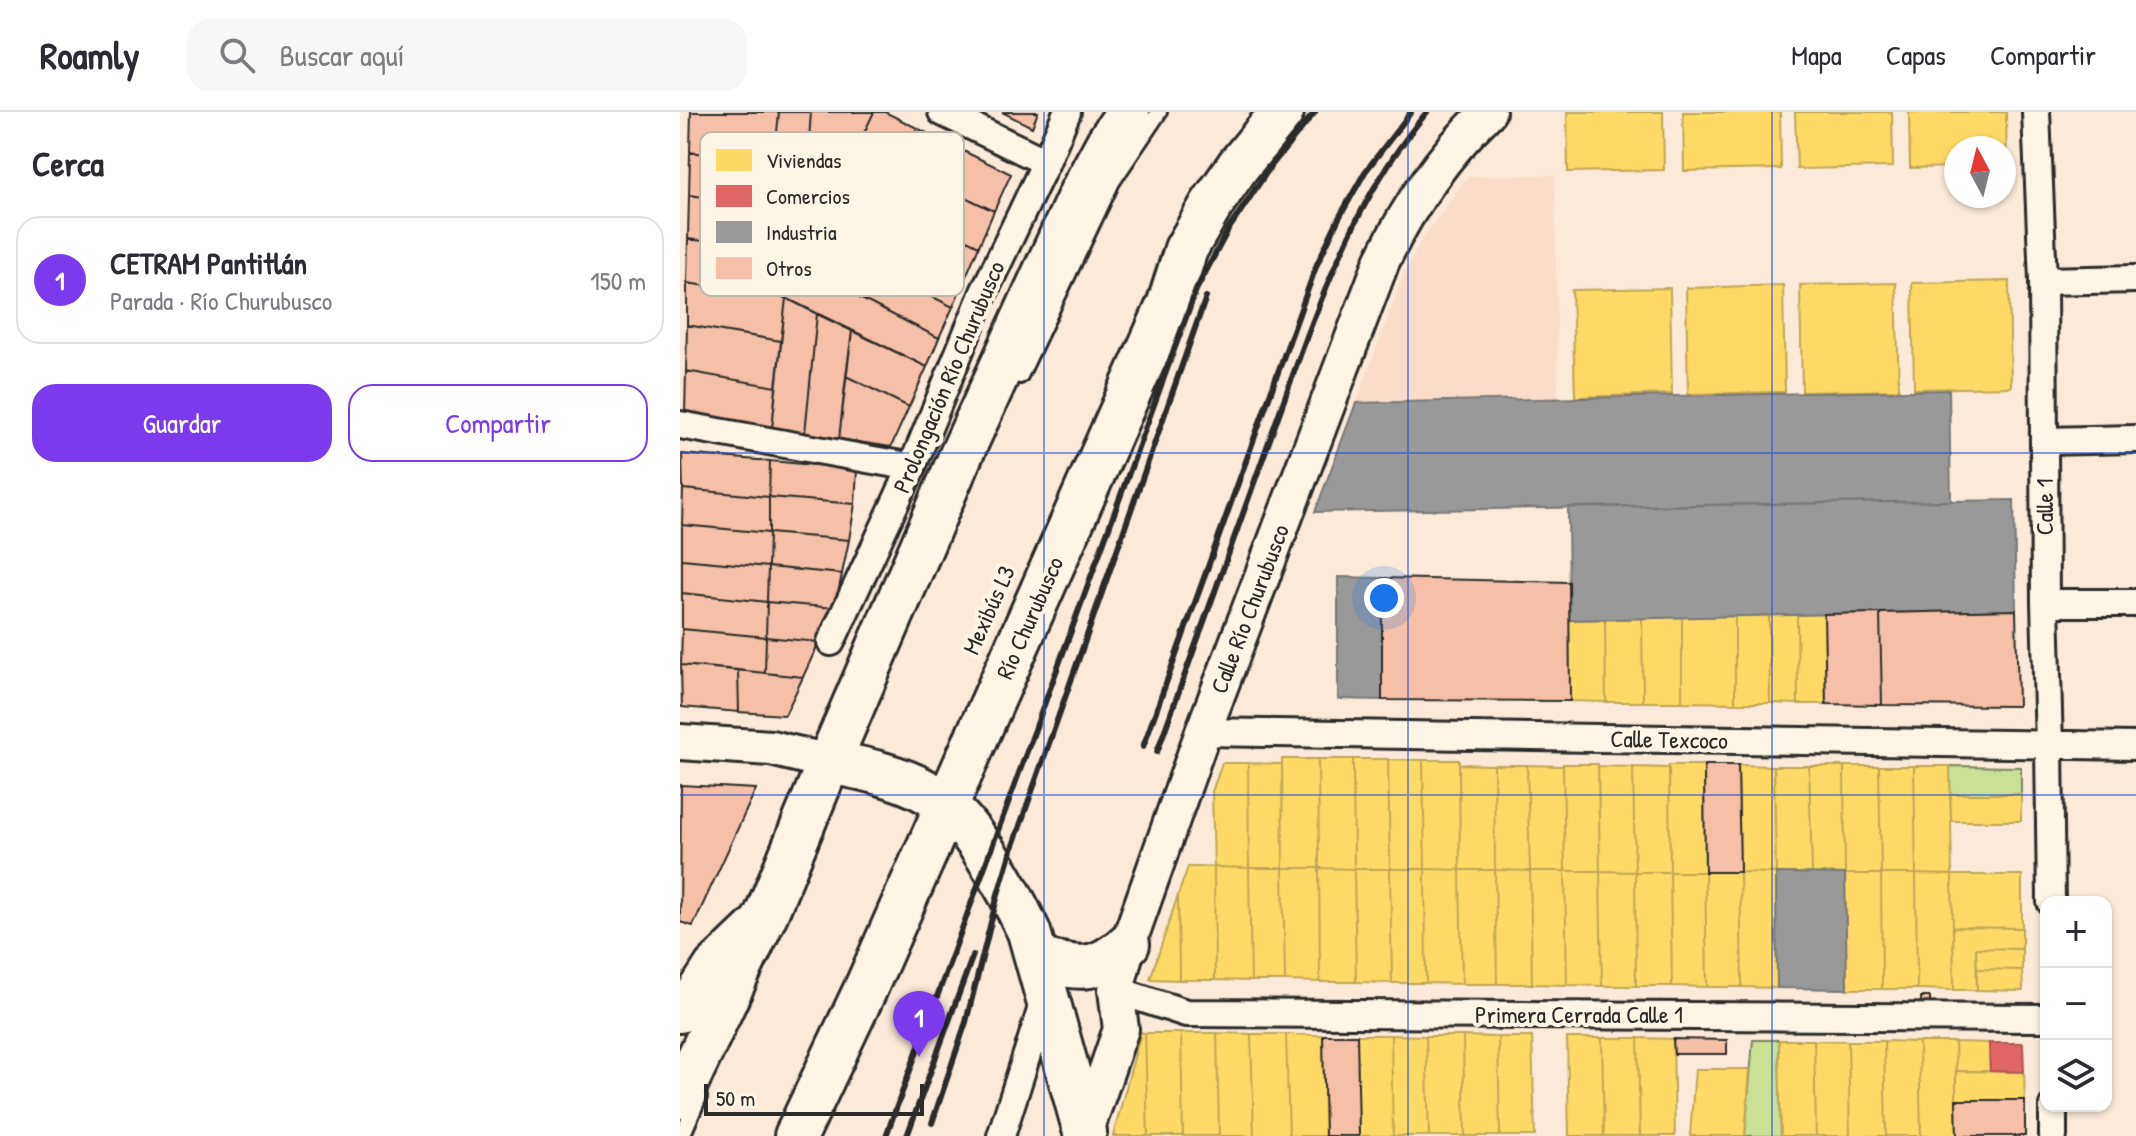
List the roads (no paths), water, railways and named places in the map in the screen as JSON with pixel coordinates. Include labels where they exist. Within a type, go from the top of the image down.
[{"type":"main road","points":[[692,1091],[767,912],[842,764],[961,455],[1074,206],[1128,112]]},
{"type":"main road","name":"Río Churubusco","points":[[796,1136],[872,976],[935,797],[1169,303],[1186,249],[1238,166],[1282,112]]},
{"type":"main road","points":[[842,764],[875,772],[935,797],[964,825],[1010,893],[1029,932],[1043,976],[1084,1134]]},
{"type":"main road","points":[[1043,976],[1066,966],[1106,963],[1128,944]]},
{"type":"main road","points":[[1043,976],[1116,990]]},
{"type":"street","points":[[942,112],[1046,162]]},
{"type":"street","name":"Prolongación Río Churubusco","points":[[831,642],[912,467],[984,292],[1067,112]]},
{"type":"street","name":"Calle Río Churubusco","points":[[1084,1134],[1121,1029],[1116,990],[1128,944],[1203,732],[1382,261],[1410,208],[1437,167],[1488,112]]},
{"type":"street","name":"Calle 1","points":[[2036,112],[2043,281],[2051,896]]},
{"type":"street","points":[[2043,281],[2136,279]]},
{"type":"street","points":[[680,425],[912,467]]},
{"type":"street","points":[[2044,441],[2136,439]]},
{"type":"street","points":[[2045,603],[2136,603]]},
{"type":"street","name":"Calle Texcoco","points":[[1203,732],[2136,746]]},
{"type":"street","points":[[680,742],[771,748],[842,764]]},
{"type":"street","points":[[680,1015],[712,965],[767,912]]},
{"type":"street","points":[[1001,1136],[1043,976]]},
{"type":"street","name":"Primera Cerrada Calle 1","points":[[1116,990],[1186,1013],[2040,1018]]},
{"type":"street","points":[[2053,1112],[2053,1136]]},
{"type":"lane","points":[[1011,395],[1112,182],[1159,112]]},
{"type":"lane","points":[[1159,284],[1200,201],[1243,137]]},
{"type":"lane","points":[[749,985],[804,860]]},
{"type":"lane","points":[[682,1136],[692,1091]]},
{"type":"railway","points":[[886,1136],[1196,290],[1228,230],[1270,167],[1315,112]]},
{"type":"railway","points":[[1143,747],[1317,264],[1365,172],[1411,112]]},
{"type":"railway","points":[[1157,752],[1331,276],[1372,191],[1427,112]]},
{"type":"railway","points":[[932,1123],[966,1022],[1010,854],[1206,297]]},
{"type":"railway","points":[[907,1136],[973,955]]},
{"type":"place","name":"CETRAM Pantitlán","points":[[919,1057]]}]
